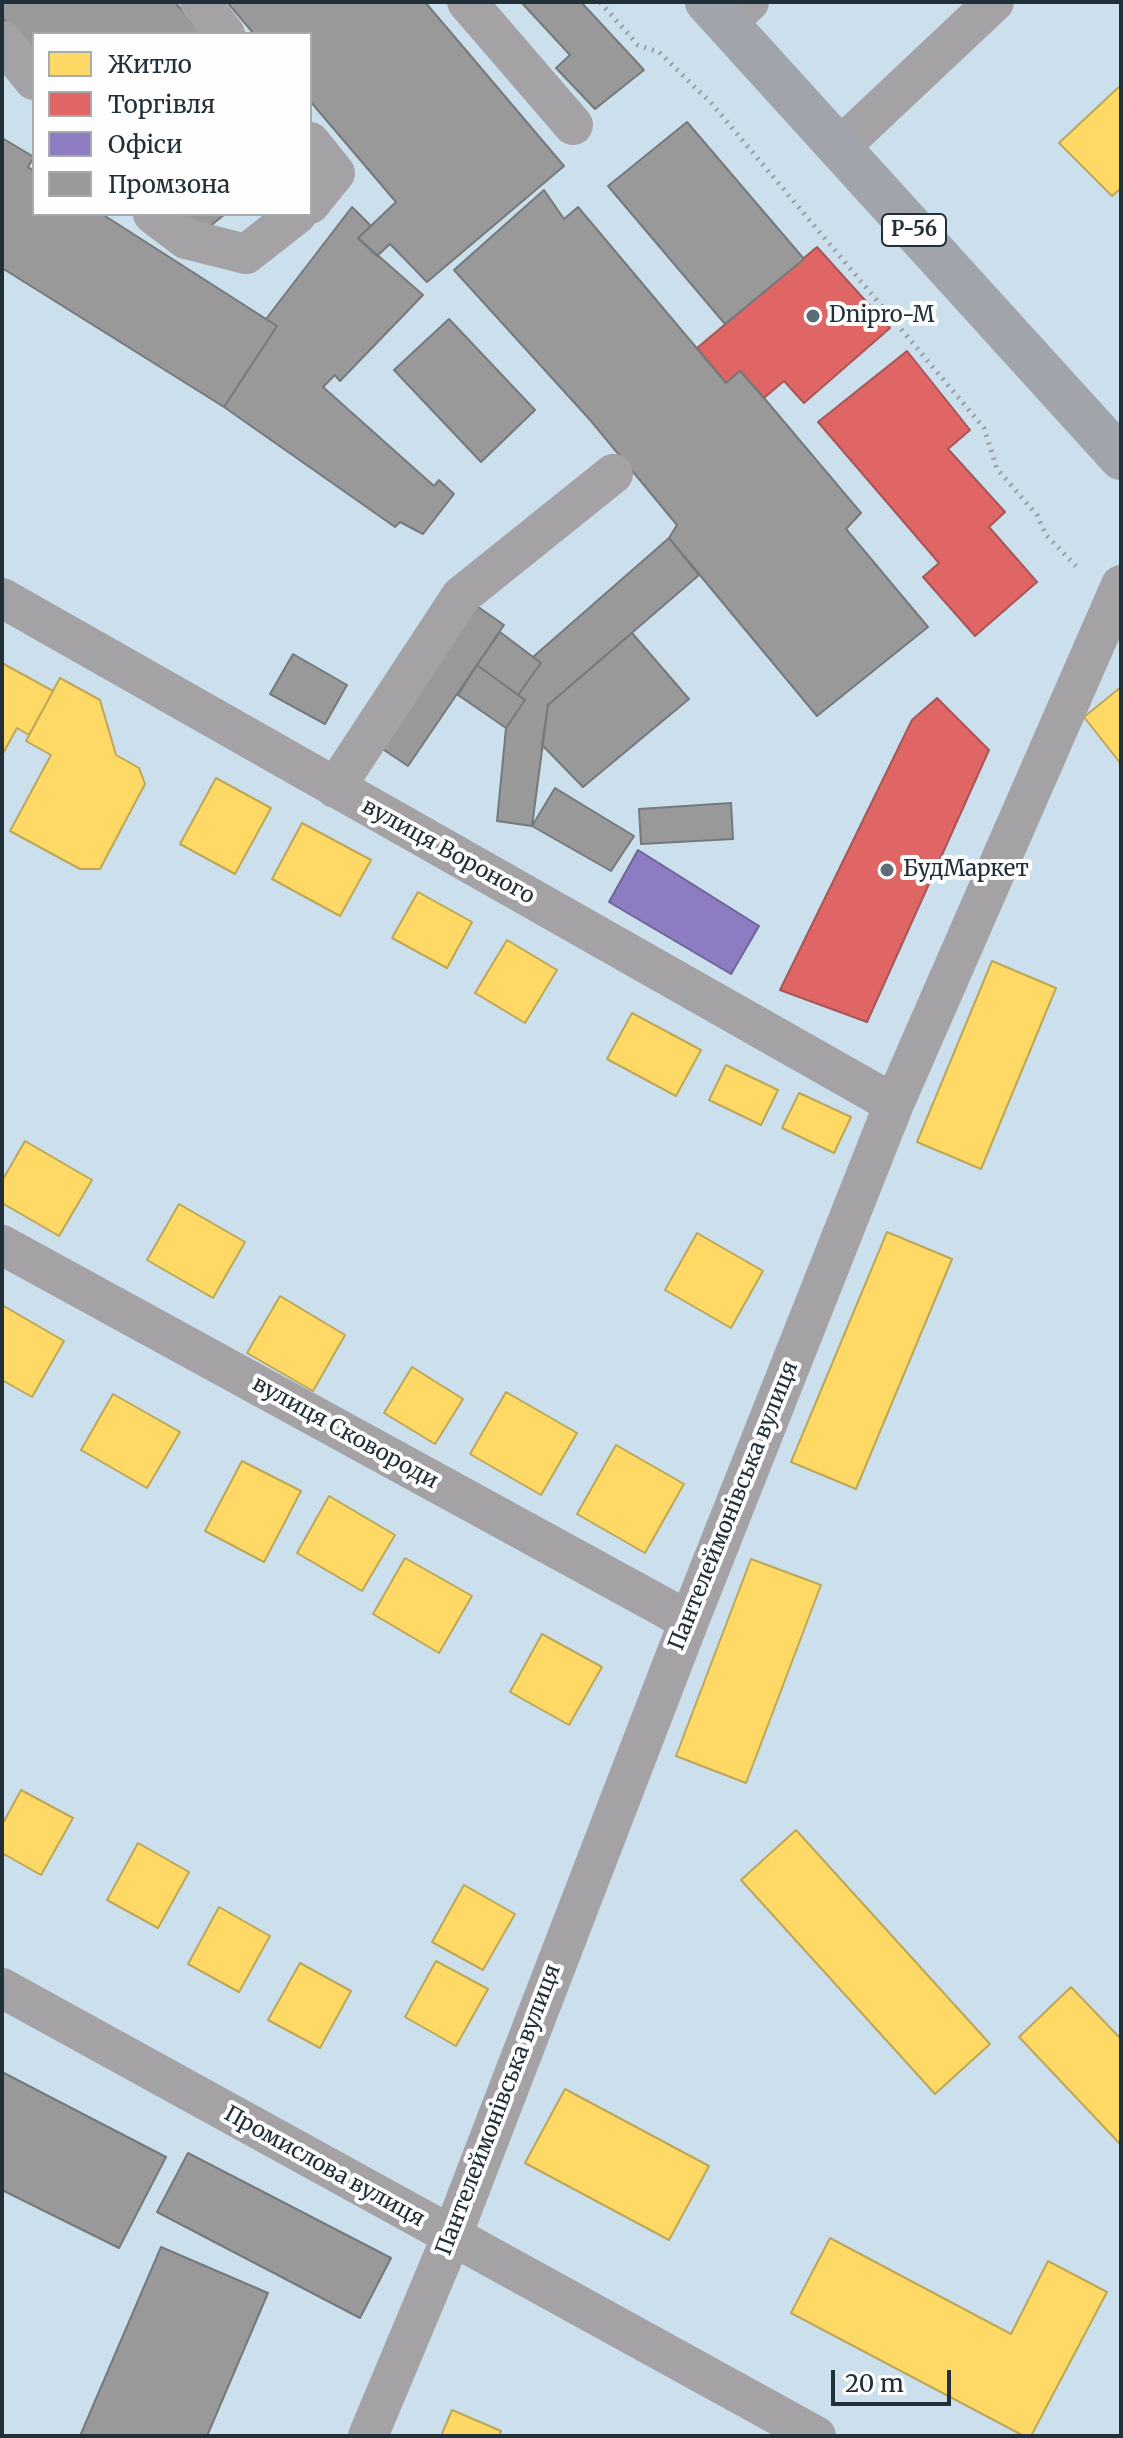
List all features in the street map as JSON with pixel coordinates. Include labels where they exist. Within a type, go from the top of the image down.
[{"type":"main road","name":"Р-56","points":[[727,9],[839,148],[1121,458]]},
{"type":"street","points":[[200,2],[223,32]]},
{"type":"street","points":[[467,2],[573,125]]},
{"type":"street","points":[[839,148],[994,2]]},
{"type":"street","points":[[2,41],[32,78]]},
{"type":"street","points":[[312,144],[335,173],[312,202]]},
{"type":"street","points":[[156,216],[186,239],[246,254],[294,216]]},
{"type":"street","points":[[335,788],[461,596],[613,474]]},
{"type":"street","name":"Пантелеймонівська вулиця","points":[[368,2436],[451,2238],[689,1621],[894,1104],[1121,585]]},
{"type":"street","name":"вулиця Вороного","points":[[2,598],[894,1104]]},
{"type":"street","name":"вулиця Сковороди","points":[[2,1245],[689,1621]]},
{"type":"street","name":"Промислова вулиця","points":[[2,1988],[451,2238],[816,2436]]},
{"type":"path","points":[[600,2],[638,45],[659,52],[722,116],[984,428],[997,469],[1037,515],[1046,535],[1076,566]]},
{"type":"building: Житло","points":[[1121,85],[1121,188],[1112,196],[1059,143]]},
{"type":"building: Житло","points":[[2,663],[53,691],[29,735],[17,728],[2,755]]},
{"type":"building: Житло","points":[[60,678],[100,700],[116,755],[139,768],[145,784],[100,869],[80,869],[10,831],[51,755],[26,741]]},
{"type":"building: Житло","points":[[1121,687],[1121,764],[1084,717]]},
{"type":"building: Житло","points":[[216,778],[271,808],[235,874],[180,844]]},
{"type":"building: Житло","points":[[302,823],[371,860],[340,916],[272,879]]},
{"type":"building: Житло","points":[[418,892],[472,922],[447,968],[392,938]]},
{"type":"building: Житло","points":[[507,940],[557,970],[525,1023],[475,993]]},
{"type":"building: Житло","points":[[992,961],[1056,988],[981,1169],[917,1142]]},
{"type":"building: Житло","points":[[632,1013],[701,1050],[676,1096],[607,1059]]},
{"type":"building: Житло","points":[[726,1065],[778,1090],[761,1125],[709,1100]]},
{"type":"building: Житло","points":[[799,1093],[851,1117],[834,1153],[782,1128]]},
{"type":"building: Житло","points":[[25,1141],[92,1180],[59,1236],[2,1203],[2,1181]]},
{"type":"building: Житло","points":[[179,1204],[245,1242],[213,1298],[147,1260]]},
{"type":"building: Житло","points":[[887,1232],[952,1259],[856,1489],[791,1462]]},
{"type":"building: Житло","points":[[697,1233],[763,1271],[731,1328],[665,1290]]},
{"type":"building: Житло","points":[[280,1296],[345,1335],[313,1391],[247,1353]]},
{"type":"building: Житло","points":[[2,1305],[64,1341],[32,1397],[2,1380]]},
{"type":"building: Житло","points":[[412,1367],[463,1399],[435,1444],[384,1413]]},
{"type":"building: Житло","points":[[506,1392],[577,1433],[541,1495],[470,1454]]},
{"type":"building: Житло","points":[[113,1394],[180,1432],[147,1488],[81,1450]]},
{"type":"building: Житло","points":[[616,1445],[684,1484],[645,1553],[577,1514]]},
{"type":"building: Житло","points":[[242,1461],[301,1491],[264,1562],[205,1531]]},
{"type":"building: Житло","points":[[329,1496],[395,1535],[362,1591],[297,1553]]},
{"type":"building: Житло","points":[[405,1558],[472,1596],[439,1653],[373,1614]]},
{"type":"building: Житло","points":[[751,1559],[821,1585],[746,1783],[676,1756]]},
{"type":"building: Житло","points":[[542,1634],[602,1667],[569,1725],[510,1692]]},
{"type":"building: Житло","points":[[21,1790],[73,1818],[41,1875],[2,1853],[2,1825]]},
{"type":"building: Житло","points":[[796,1830],[990,2044],[935,2094],[741,1880]]},
{"type":"building: Житло","points":[[138,1843],[189,1872],[158,1928],[107,1900]]},
{"type":"building: Житло","points":[[464,1885],[515,1914],[483,1970],[432,1942]]},
{"type":"building: Житло","points":[[219,1907],[270,1936],[239,1992],[188,1964]]},
{"type":"building: Житло","points":[[436,1961],[488,1989],[456,2046],[405,2017]]},
{"type":"building: Житло","points":[[300,1963],[351,1991],[320,2048],[268,2020]]},
{"type":"building: Житло","points":[[1071,1987],[1121,2039],[1121,2145],[1019,2037]]},
{"type":"building: Житло","points":[[565,2089],[709,2166],[669,2240],[525,2163]]},
{"type":"building: Житло","points":[[830,2238],[1011,2334],[1048,2261],[1107,2292],[1031,2436],[1024,2436],[791,2313]]},
{"type":"building: Житло","points":[[452,2410],[501,2431],[499,2436],[441,2436]]},
{"type":"building: Торгівля","points":[[817,247],[890,328],[804,403],[784,381],[764,398],[740,371],[726,383],[697,348]]},
{"type":"building: Торгівля","points":[[907,351],[970,430],[948,449],[1005,512],[989,527],[1037,582],[975,636],[923,577],[939,563],[818,422]]},
{"type":"building: Торгівля","name":"БудМаркет","points":[[937,698],[989,750],[867,1022],[780,990],[912,720]]},
{"type":"building: Офіси","points":[[638,850],[759,926],[731,974],[609,902]]},
{"type":"building: Промзона","points":[[2,2],[175,2],[200,32],[32,32],[32,53],[2,17]]},
{"type":"building: Промзона","points":[[227,2],[425,2],[564,166],[427,282],[390,244],[377,256],[358,238],[396,202],[312,103],[312,32],[252,32]]},
{"type":"building: Промзона","points":[[521,2],[581,2],[644,70],[595,109],[556,68],[570,55]]},
{"type":"building: Промзона","points":[[687,122],[804,259],[725,324],[608,186]]},
{"type":"building: Промзона","points":[[2,138],[32,156],[28,167],[32,170],[32,216],[105,216],[277,326],[224,407],[2,268]]},
{"type":"building: Промзона","points":[[544,190],[564,219],[578,207],[726,383],[740,371],[764,398],[861,513],[846,529],[928,627],[817,716],[669,538],[677,525],[591,421],[454,270]]},
{"type":"building: Промзона","points":[[352,207],[371,226],[358,238],[423,295],[340,381],[335,375],[323,387],[434,486],[439,480],[454,494],[423,534],[400,522],[395,527],[224,407],[277,326],[266,319]]},
{"type":"building: Промзона","points":[[183,216],[223,216],[203,232]]},
{"type":"building: Промзона","points":[[449,319],[535,410],[481,462],[394,370]]},
{"type":"building: Промзона","points":[[669,538],[699,575],[548,705],[532,826],[497,821],[506,728],[525,700],[518,695],[541,663],[533,657]]},
{"type":"building: Промзона","points":[[471,602],[504,625],[408,766],[375,744]]},
{"type":"building: Промзона","points":[[500,632],[541,663],[518,695],[477,665]]},
{"type":"building: Промзона","points":[[632,633],[689,699],[583,787],[542,745],[548,705]]},
{"type":"building: Промзона","points":[[293,654],[347,685],[325,724],[270,694]]},
{"type":"building: Промзона","points":[[477,665],[525,700],[506,728],[458,695]]},
{"type":"building: Промзона","points":[[555,788],[634,836],[611,871],[532,826]]},
{"type":"building: Промзона","points":[[731,803],[733,839],[641,844],[639,809]]},
{"type":"building: Промзона","points":[[2,2072],[166,2157],[119,2248],[2,2190]]},
{"type":"building: Промзона","points":[[188,2153],[391,2258],[360,2318],[157,2212]]},
{"type":"building: Промзона","points":[[161,2247],[268,2293],[207,2436],[80,2436]]},
{"type":"place","name":"Dnipro-M","points":[[813,316]]},
{"type":"place","name":"БудМаркет","points":[[887,870]]}]
